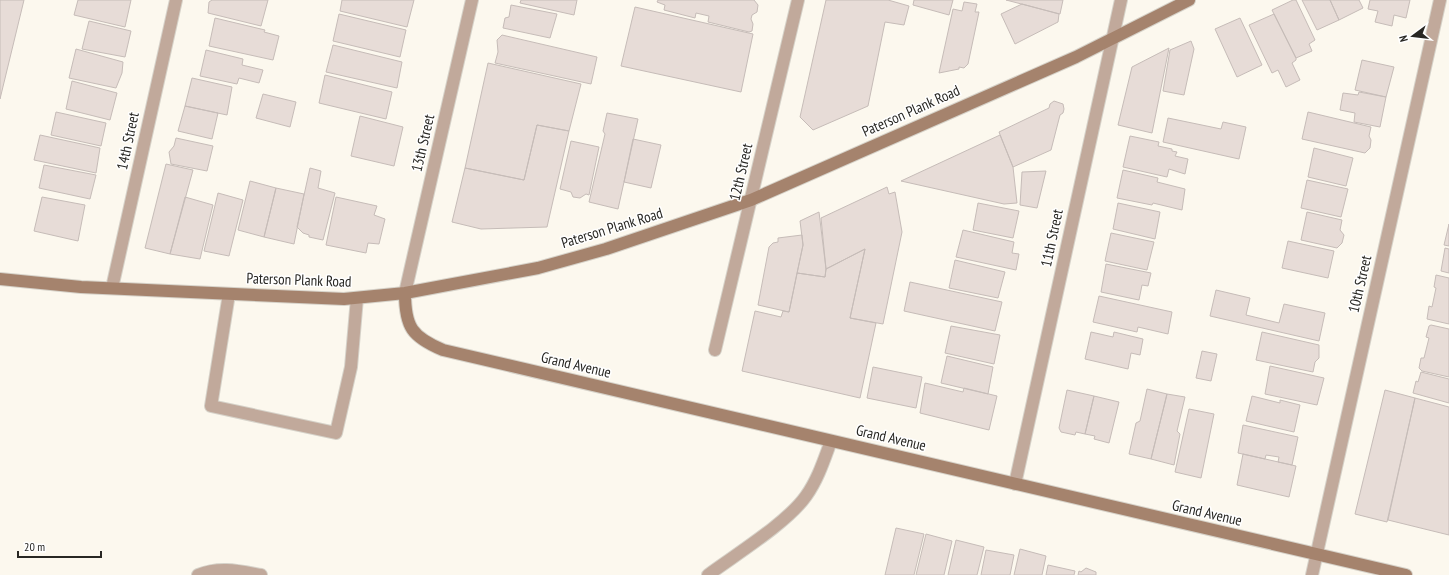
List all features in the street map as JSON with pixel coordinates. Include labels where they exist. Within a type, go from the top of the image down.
[{"type":"main road","name":"Paterson Plank Road","points":[[0,279],[42,284],[344,299],[406,293],[538,268],[606,249],[751,200],[1076,56],[1189,0]]},
{"type":"main road","name":"Grand Avenue","points":[[406,293],[405,314],[414,332],[423,342],[443,350],[1406,575]]},
{"type":"street","name":"14th Street","points":[[112,288],[176,0]]},
{"type":"street","name":"13th Street","points":[[406,293],[472,0]]},
{"type":"street","name":"12th Street","points":[[715,350],[798,0]]},
{"type":"street","name":"11th Street","points":[[1015,484],[1121,0]]},
{"type":"street","name":"10th Street","points":[[1312,575],[1440,0]]},
{"type":"street","points":[[229,294],[211,406],[336,433],[351,367],[357,298]]},
{"type":"street","points":[[708,575],[784,518],[805,498],[820,472],[831,441]]},
{"type":"street","points":[[198,575],[217,569],[229,569],[261,575]]},
{"type":"building","points":[[0,0],[24,0],[0,99]]},
{"type":"building","points":[[78,0],[131,0],[125,27],[74,15]]},
{"type":"building","points":[[212,0],[268,0],[261,26],[208,13],[209,2]]},
{"type":"building","points":[[342,0],[414,0],[407,27],[340,11]]},
{"type":"building","points":[[521,0],[577,0],[574,15],[520,3]]},
{"type":"building","points":[[658,0],[754,0],[758,5],[757,12],[752,15],[751,19],[753,24],[752,31],[749,32],[708,22],[709,16],[696,13],[695,18],[664,10],[665,5],[657,2]]},
{"type":"building","points":[[826,0],[888,0],[909,6],[904,25],[885,22],[868,106],[813,130],[800,117]]},
{"type":"building","points":[[914,0],[953,0],[949,15],[913,5]]},
{"type":"building","points":[[1006,0],[1063,0],[1060,14]]},
{"type":"building","points":[[1296,0],[1315,40],[1309,44],[1312,51],[1296,58],[1272,10]]},
{"type":"building","points":[[1302,0],[1330,0],[1339,20],[1317,30]]},
{"type":"building","points":[[1330,0],[1359,0],[1363,8],[1339,20]]},
{"type":"building","points":[[1370,0],[1410,0],[1406,18],[1394,15],[1392,26],[1375,22],[1378,11],[1368,9]]},
{"type":"building","points":[[964,2],[977,4],[975,12],[979,12],[968,64],[964,68],[959,67],[959,69],[939,73],[953,9],[962,11]]},
{"type":"building","points":[[1022,4],[1059,14],[1058,22],[1015,44],[1001,14]]},
{"type":"building","points":[[511,5],[557,14],[550,38],[503,28],[505,18],[509,17]]},
{"type":"building","points":[[635,7],[753,34],[741,92],[621,66]]},
{"type":"building","points":[[339,14],[406,30],[400,57],[333,41]]},
{"type":"building","points":[[1274,14],[1296,58],[1296,60],[1292,63],[1300,80],[1286,87],[1278,70],[1272,73],[1249,25]]},
{"type":"building","points":[[215,18],[265,30],[264,32],[279,36],[273,60],[209,46]]},
{"type":"building","points":[[1240,18],[1262,65],[1237,77],[1215,29]]},
{"type":"building","points":[[89,21],[131,31],[125,57],[82,49]]},
{"type":"building","points":[[502,35],[597,57],[591,84],[495,63],[498,52],[497,40]]},
{"type":"building","points":[[1191,41],[1194,49],[1184,95],[1163,91],[1170,50]]},
{"type":"building","points":[[333,45],[402,62],[397,88],[326,72]]},
{"type":"building","points":[[1169,48],[1152,133],[1118,125],[1132,67]]},
{"type":"building","points":[[76,49],[123,62],[122,73],[116,88],[69,78]]},
{"type":"building","points":[[206,50],[243,59],[242,65],[263,70],[259,83],[239,78],[237,84],[200,76]]},
{"type":"building","points":[[1362,60],[1394,67],[1386,97],[1355,90]]},
{"type":"building","points":[[488,63],[581,84],[569,131],[537,125],[524,180],[465,168]]},
{"type":"building","points":[[325,75],[392,92],[386,119],[319,103]]},
{"type":"building","points":[[192,78],[232,87],[227,115],[185,106]]},
{"type":"building","points":[[72,81],[117,93],[110,120],[66,109]]},
{"type":"building","points":[[1359,92],[1386,97],[1380,127],[1354,122],[1355,113],[1340,110],[1343,93],[1358,95]]},
{"type":"building","points":[[263,94],[296,102],[290,127],[256,118]]},
{"type":"building","points":[[1054,101],[1063,104],[1064,109],[1063,113],[1060,115],[1051,150],[1013,167],[999,132],[1049,108],[1050,104]]},
{"type":"building","points":[[185,106],[218,113],[212,139],[178,131]]},
{"type":"building","points":[[56,112],[106,123],[101,146],[51,135]]},
{"type":"building","points":[[1308,112],[1371,127],[1369,136],[1371,140],[1370,148],[1365,153],[1302,139]]},
{"type":"building","points":[[607,113],[638,119],[618,209],[589,202],[605,134],[603,131]]},
{"type":"building","points":[[360,116],[403,127],[394,166],[351,156]]},
{"type":"building","points":[[1168,118],[1221,129],[1223,122],[1246,127],[1239,159],[1163,142]]},
{"type":"building","points":[[537,125],[569,131],[547,227],[481,229],[452,222],[465,168],[524,180]]},
{"type":"building","points":[[40,135],[100,148],[96,173],[34,160]]},
{"type":"building","points":[[1000,135],[1013,167],[1017,203],[1004,204],[901,181]]},
{"type":"building","points":[[1130,136],[1159,142],[1158,146],[1172,149],[1172,151],[1177,152],[1175,156],[1188,159],[1185,174],[1169,169],[1167,177],[1123,167]]},
{"type":"building","points":[[176,138],[213,146],[207,171],[171,164],[169,152],[174,146]]},
{"type":"building","points":[[633,139],[661,145],[651,188],[624,182]]},
{"type":"building","points":[[571,141],[599,147],[589,195],[586,194],[580,198],[573,197],[571,192],[560,189]]},
{"type":"building","points":[[1314,148],[1353,158],[1346,186],[1308,177]]},
{"type":"building","points":[[166,164],[193,170],[170,254],[145,248]]},
{"type":"building","points":[[44,165],[96,175],[90,199],[39,188]]},
{"type":"building","points":[[310,168],[321,171],[318,188],[335,193],[323,240],[309,237],[309,235],[303,233],[297,227]]},
{"type":"building","points":[[1123,170],[1158,178],[1157,182],[1185,189],[1182,210],[1153,203],[1152,205],[1117,198]]},
{"type":"building","points":[[1046,171],[1037,208],[1020,205],[1022,172]]},
{"type":"building","points":[[1307,180],[1348,189],[1341,217],[1301,208]]},
{"type":"building","points":[[250,181],[276,188],[264,237],[238,230]]},
{"type":"building","points":[[887,187],[889,194],[895,192],[902,232],[883,324],[850,318],[865,249],[826,269],[821,218]]},
{"type":"building","points":[[276,188],[304,194],[294,244],[264,237]]},
{"type":"building","points":[[218,193],[243,200],[229,256],[204,251]]},
{"type":"building","points":[[42,197],[85,205],[78,241],[34,231]]},
{"type":"building","points":[[185,197],[213,205],[200,259],[170,254]]},
{"type":"building","points":[[336,197],[377,206],[374,215],[385,219],[379,244],[368,243],[366,253],[326,245]]},
{"type":"building","points":[[978,203],[1019,211],[1013,238],[973,230]]},
{"type":"building","points":[[1118,203],[1160,212],[1155,239],[1113,229]]},
{"type":"building","points":[[819,212],[826,269],[825,277],[797,273],[803,245],[800,221]]},
{"type":"building","points":[[1307,212],[1342,220],[1340,230],[1344,235],[1342,243],[1337,248],[1301,240]]},
{"type":"building","points":[[1449,224],[1449,246],[1444,245]]},
{"type":"building","points":[[963,230],[1014,242],[1012,253],[1019,254],[1016,270],[956,257]]},
{"type":"building","points":[[1111,233],[1154,242],[1147,270],[1105,261]]},
{"type":"building","points":[[802,235],[803,245],[789,312],[758,305],[769,247],[773,243],[778,242],[778,238]]},
{"type":"building","points":[[1288,241],[1334,251],[1328,278],[1282,268]]},
{"type":"building","points":[[1445,248],[1449,249],[1449,273],[1441,271]]},
{"type":"building","points":[[865,249],[850,318],[876,323],[860,398],[742,371],[755,311],[781,317],[783,311],[789,312],[797,273],[825,277],[826,269]]},
{"type":"building","points":[[955,260],[1005,272],[998,298],[949,288]]},
{"type":"building","points":[[1106,264],[1151,273],[1148,286],[1142,285],[1139,300],[1101,292]]},
{"type":"building","points":[[1436,275],[1449,278],[1449,324],[1427,319],[1429,306],[1432,307],[1436,288],[1434,287]]},
{"type":"building","points":[[910,282],[1002,302],[995,331],[904,311]]},
{"type":"building","points":[[1216,290],[1250,298],[1246,315],[1279,323],[1284,304],[1325,313],[1319,341],[1210,316]]},
{"type":"building","points":[[1099,296],[1172,312],[1168,334],[1138,327],[1137,332],[1093,322]]},
{"type":"building","points":[[1431,325],[1449,329],[1449,377],[1422,371],[1419,368],[1421,358],[1424,358],[1429,338],[1426,337],[1429,326]]},
{"type":"building","points":[[951,326],[1000,335],[994,364],[945,353]]},
{"type":"building","points":[[1091,332],[1113,337],[1114,332],[1143,339],[1140,355],[1131,353],[1128,369],[1085,359]]},
{"type":"building","points":[[1262,332],[1319,345],[1319,358],[1315,362],[1313,372],[1256,360]]},
{"type":"building","points":[[1202,351],[1217,354],[1211,381],[1196,378]]},
{"type":"building","points":[[947,356],[993,367],[988,394],[941,383]]},
{"type":"building","points":[[1270,366],[1324,378],[1317,405],[1265,394]]},
{"type":"building","points":[[873,367],[922,377],[916,408],[867,398]]},
{"type":"building","points":[[1421,372],[1449,379],[1449,403],[1413,393],[1416,381],[1418,382]]},
{"type":"building","points":[[925,383],[963,392],[964,388],[997,396],[989,430],[920,413]]},
{"type":"building","points":[[1147,389],[1167,394],[1151,459],[1129,454],[1136,423],[1140,421]]},
{"type":"building","points":[[1067,390],[1094,396],[1085,434],[1076,432],[1075,435],[1061,432],[1059,428]]},
{"type":"building","points":[[1385,390],[1415,398],[1387,522],[1355,514]]},
{"type":"building","points":[[1167,394],[1185,397],[1177,431],[1180,434],[1174,465],[1151,459]]},
{"type":"building","points":[[1094,396],[1119,402],[1109,443],[1094,439],[1095,436],[1085,434]]},
{"type":"building","points":[[1252,396],[1280,403],[1280,400],[1300,405],[1294,432],[1246,421]]},
{"type":"building","points":[[1415,398],[1449,407],[1449,535],[1388,520]]},
{"type":"building","points":[[1189,409],[1214,414],[1201,478],[1175,472]]},
{"type":"building","points":[[1243,425],[1298,437],[1292,465],[1278,462],[1279,457],[1266,455],[1265,459],[1238,453]]},
{"type":"building","points":[[1243,454],[1296,466],[1289,497],[1237,485]]},
{"type":"building","points":[[896,528],[924,534],[914,575],[885,575]]},
{"type":"building","points":[[926,534],[952,541],[944,575],[916,575]]},
{"type":"building","points":[[956,540],[984,547],[977,575],[948,575]]},
{"type":"building","points":[[1020,549],[1046,556],[1042,575],[1014,575]]},
{"type":"building","points":[[986,550],[1014,555],[1010,575],[981,575]]},
{"type":"building","points":[[1048,565],[1075,571],[1074,575],[1046,575]]},
{"type":"building","points":[[1086,568],[1096,572],[1096,575],[1078,575],[1079,571],[1081,572]]}]
